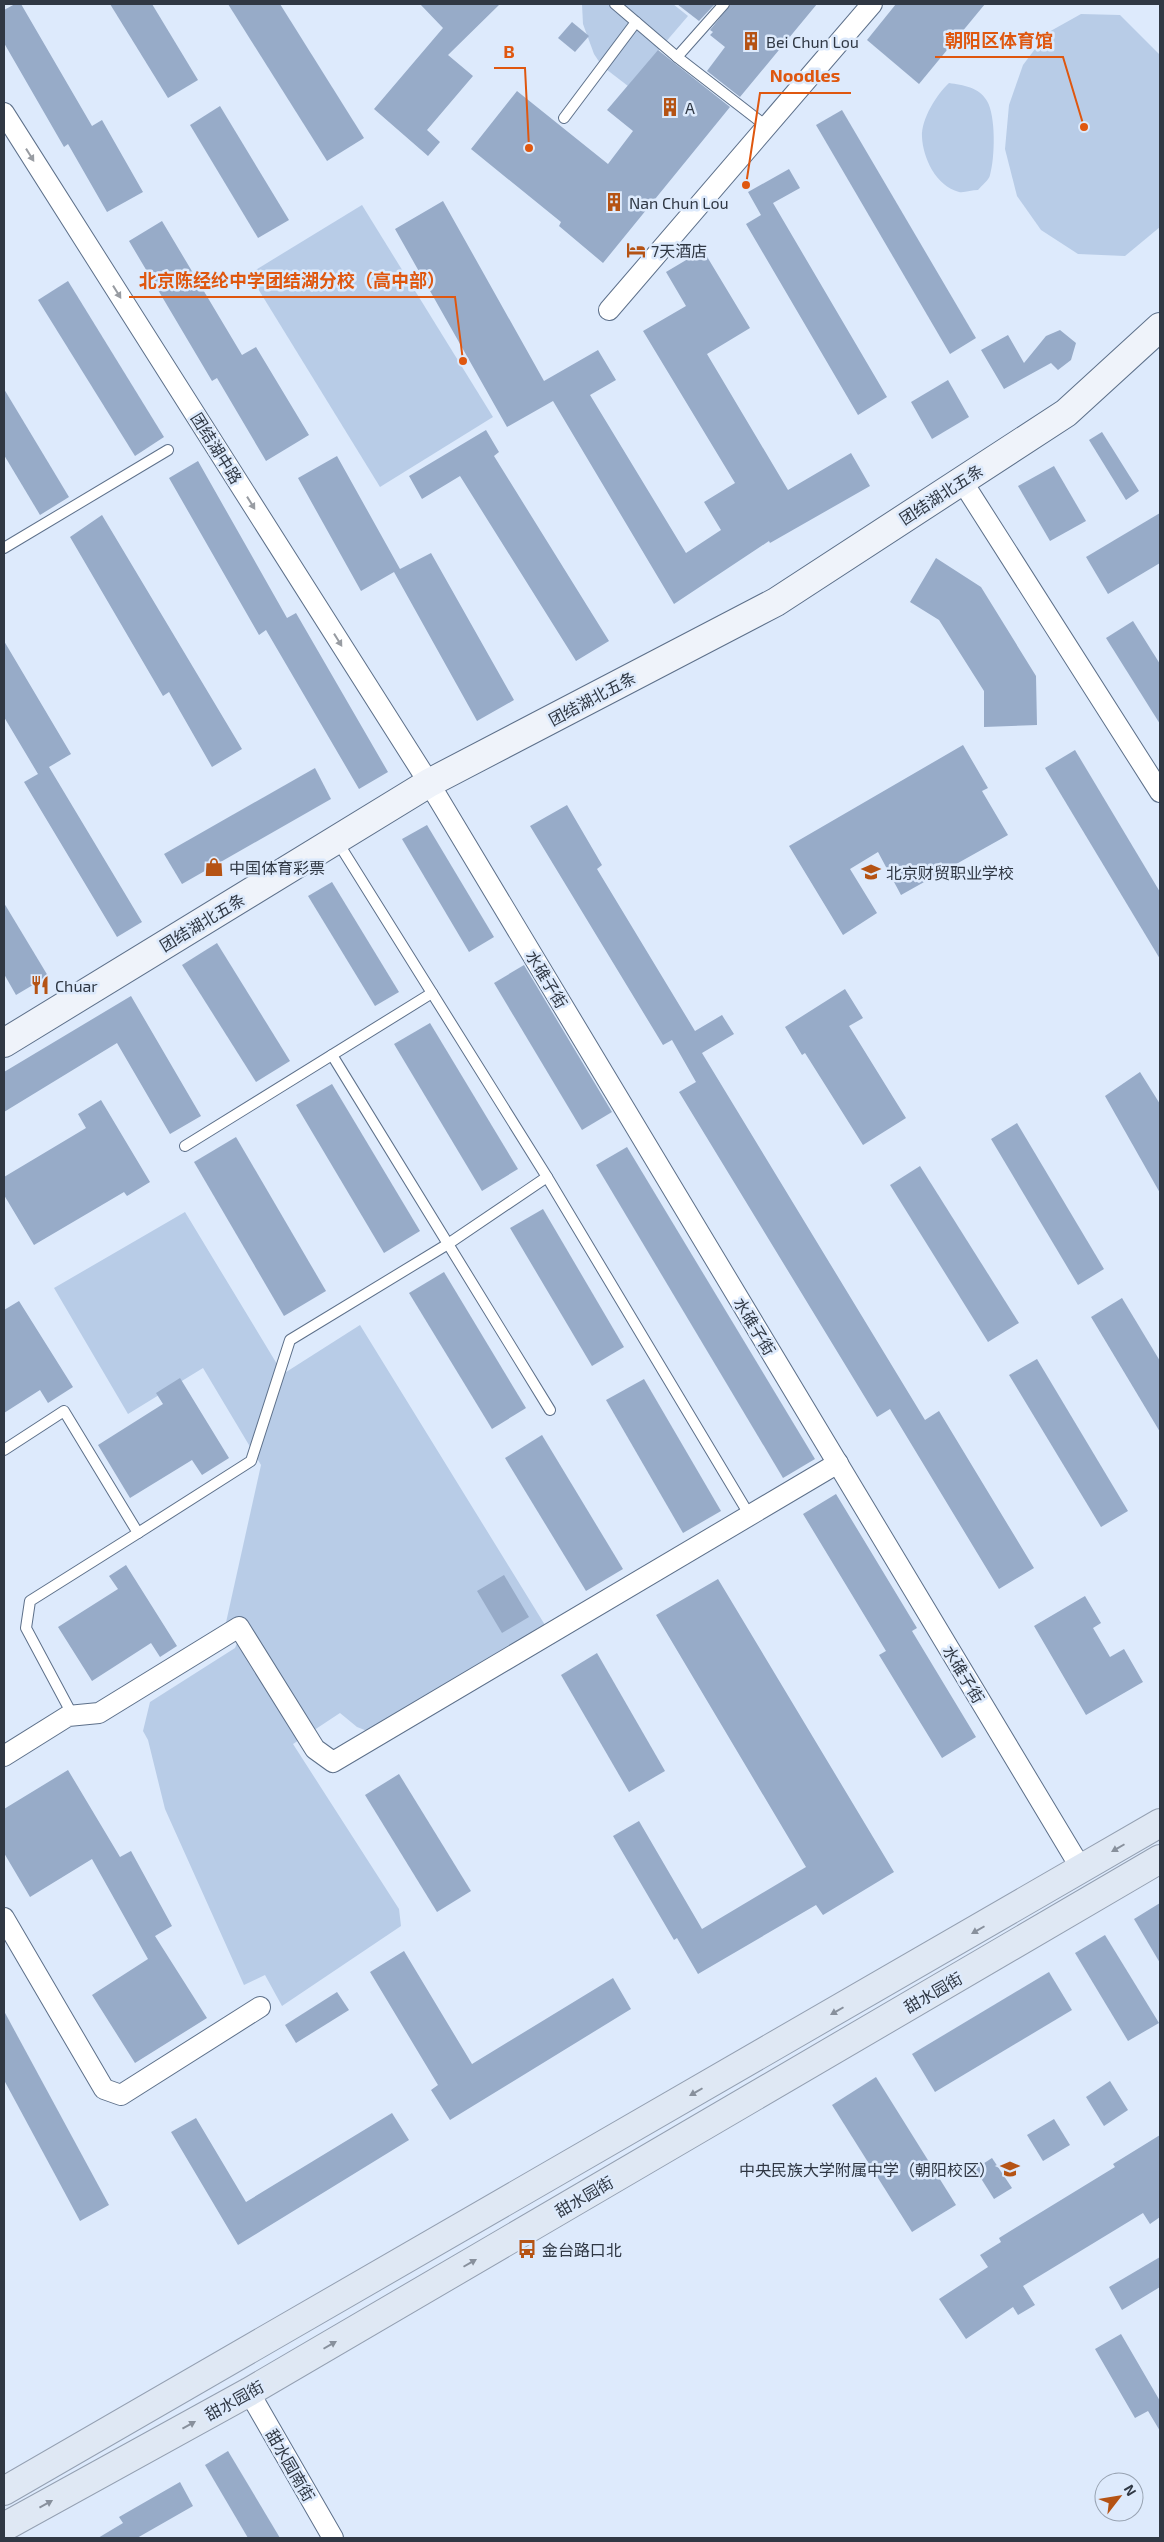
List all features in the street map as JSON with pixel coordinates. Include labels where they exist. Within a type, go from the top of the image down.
[{"type":"main road","name":"甜水园街","points":[[4,2491],[1082,1870],[1160,1823]]},
{"type":"main road","name":"甜水园街","points":[[4,2527],[250,2392],[1160,1859]]},
{"type":"street","points":[[609,310],[867,5]]},
{"type":"street","name":"团结湖中路","points":[[4,114],[429,783]]},
{"type":"street","name":"团结湖北五条","points":[[4,1043],[429,783],[776,602],[1066,412],[1160,327]]},
{"type":"street","points":[[962,481],[1160,792]]},
{"type":"street","name":"水碓子街","points":[[429,783],[1082,1870]]},
{"type":"street","points":[[4,1756],[68,1716],[99,1713],[239,1627],[315,1749],[333,1762],[838,1463]]},
{"type":"street","points":[[4,1918],[104,2089],[121,2096],[260,2007]]},
{"type":"street","name":"甜水园南街","points":[[250,2392],[333,2538]]},
{"type":"lane","points":[[615,4],[677,57],[766,126]]},
{"type":"lane","points":[[677,57],[724,4]]},
{"type":"lane","points":[[564,118],[636,22]]},
{"type":"lane","points":[[4,548],[168,450]]},
{"type":"lane","points":[[337,840],[548,1177],[750,1516]]},
{"type":"lane","points":[[185,1146],[432,993]]},
{"type":"lane","points":[[332,1055],[550,1410]]},
{"type":"lane","points":[[74,1716],[26,1628],[30,1601],[251,1461],[290,1340],[448,1244],[548,1177]]},
{"type":"lane","points":[[4,1450],[64,1411],[138,1534]]},
{"type":"shaded area","points":[[582,4],[673,4],[688,16],[628,86],[602,66],[594,54],[583,24]]},
{"type":"shaded area","points":[[1081,14],[1120,15],[1160,55],[1160,227],[1125,256],[1078,254],[1041,230],[1017,196],[1005,149],[1009,105],[1023,65],[1047,33]]},
{"type":"shaded area","points":[[949,83],[965,86],[980,93],[984,96],[990,108],[994,137],[992,168],[988,179],[978,190],[959,192],[951,189],[937,177],[925,154],[922,137],[924,123],[935,100]]},
{"type":"shaded area","points":[[362,205],[493,417],[380,487],[249,274]]},
{"type":"shaded area","points":[[185,1212],[283,1374],[360,1325],[553,1638],[388,1739],[357,1727],[340,1713],[293,1744],[399,1909],[401,1926],[282,2006],[265,1975],[244,1985],[165,1809],[148,1740],[143,1731],[150,1702],[235,1648],[240,1636],[225,1627],[261,1465],[203,1368],[128,1414],[54,1288]]},
{"type":"building","points":[[15,4],[21,4],[92,126],[102,120],[143,192],[107,212],[68,144],[64,147],[4,43],[4,10]]},
{"type":"building","points":[[110,4],[152,4],[198,80],[168,98]]},
{"type":"building","points":[[228,4],[280,4],[364,138],[327,161]]},
{"type":"building","points":[[420,4],[500,4],[448,55],[473,76],[427,130],[440,142],[428,156],[374,109],[443,28]]},
{"type":"building","points":[[677,4],[715,4],[699,21]]},
{"type":"building","name":"Bei Chun Lou","points":[[731,4],[817,4],[740,97],[707,71],[725,47],[710,35],[713,32],[710,30]]},
{"type":"building","points":[[896,4],[985,4],[919,84],[867,40]]},
{"type":"building","points":[[572,22],[589,36],[575,52],[558,38]]},
{"type":"building","points":[[658,50],[730,107],[603,263],[559,226],[561,222],[471,149],[517,91],[608,164],[633,131],[607,110]]},
{"type":"building","points":[[220,106],[289,220],[258,238],[190,125]]},
{"type":"building","points":[[842,110],[976,338],[950,354],[816,125]]},
{"type":"building","points":[[789,169],[800,188],[773,203],[887,397],[858,415],[746,224],[761,215],[748,192]]},
{"type":"building","points":[[443,201],[544,381],[598,350],[616,380],[590,395],[686,553],[721,530],[704,502],[735,483],[643,331],[686,306],[666,272],[703,250],[750,328],[707,354],[788,490],[851,453],[870,486],[770,543],[769,541],[674,604],[553,401],[507,427],[395,229]]},
{"type":"building","points":[[162,221],[242,355],[256,347],[309,435],[266,461],[217,378],[212,381],[129,241]]},
{"type":"building","points":[[68,281],[164,437],[135,456],[38,300]]},
{"type":"building","points":[[1060,330],[1076,343],[1071,360],[1058,370],[1051,363],[1004,389],[981,350],[1008,335],[1024,363],[1046,336]]},
{"type":"building","points":[[948,380],[969,417],[932,439],[911,402]]},
{"type":"building","points":[[4,389],[69,497],[40,515],[4,455]]},
{"type":"building","points":[[486,430],[499,452],[494,456],[609,641],[576,661],[460,476],[422,499],[409,476]]},
{"type":"building","points":[[1102,432],[1139,491],[1126,500],[1089,440]]},
{"type":"building","points":[[337,456],[400,569],[431,553],[514,700],[477,721],[394,572],[361,591],[298,478]]},
{"type":"building","points":[[198,461],[287,618],[296,613],[388,772],[359,789],[266,630],[259,635],[169,478]]},
{"type":"building","points":[[1054,466],[1086,521],[1050,541],[1018,486]]},
{"type":"building","points":[[1160,513],[1160,563],[1108,594],[1086,557]]},
{"type":"building","points":[[102,515],[242,749],[212,767],[169,692],[163,696],[70,537]]},
{"type":"building","points":[[936,558],[981,587],[1036,676],[1037,725],[984,727],[984,691],[939,620],[910,602]]},
{"type":"building","points":[[1133,621],[1160,664],[1160,724],[1106,638]]},
{"type":"building","points":[[4,641],[71,754],[49,767],[142,922],[117,937],[24,782],[38,774],[4,717]]},
{"type":"building","points":[[963,745],[988,788],[982,791],[1008,835],[901,895],[878,852],[850,869],[877,913],[843,935],[789,846]]},
{"type":"building","points":[[1075,750],[1160,892],[1160,959],[1045,768]]},
{"type":"building","points":[[315,768],[331,799],[182,884],[164,854]]},
{"type":"building","points":[[567,805],[602,865],[597,869],[695,1031],[722,1015],[734,1034],[702,1053],[925,1420],[939,1411],[1034,1568],[999,1589],[890,1409],[877,1417],[679,1092],[696,1082],[672,1040],[663,1045],[530,826]]},
{"type":"building","points":[[427,825],[494,937],[469,952],[402,839]]},
{"type":"building","points":[[332,882],[399,992],[375,1006],[308,896]]},
{"type":"building","points":[[4,903],[48,976],[16,995],[4,974]]},
{"type":"building","points":[[217,943],[290,1061],[256,1082],[182,965]]},
{"type":"building","points":[[524,965],[612,1112],[582,1130],[494,983]]},
{"type":"building","points":[[845,989],[863,1018],[849,1026],[906,1118],[863,1145],[805,1053],[802,1055],[785,1027]]},
{"type":"building","points":[[131,996],[201,1116],[170,1134],[117,1043],[4,1112],[4,1072]]},
{"type":"building","points":[[430,1023],[518,1169],[482,1191],[394,1044]]},
{"type":"building","points":[[1140,1072],[1160,1104],[1160,1193],[1105,1096]]},
{"type":"building","points":[[332,1084],[420,1231],[384,1253],[296,1105]]},
{"type":"building","points":[[101,1100],[150,1182],[127,1196],[124,1192],[34,1245],[4,1195],[4,1177],[86,1128],[78,1114]]},
{"type":"building","points":[[1017,1123],[1104,1269],[1078,1285],[991,1139]]},
{"type":"building","points":[[236,1137],[326,1291],[284,1316],[194,1162]]},
{"type":"building","points":[[627,1147],[815,1459],[783,1478],[596,1165]]},
{"type":"building","points":[[920,1166],[1019,1323],[988,1342],[890,1185]]},
{"type":"building","points":[[543,1209],[624,1347],[592,1366],[510,1228]]},
{"type":"building","points":[[444,1272],[526,1408],[492,1429],[409,1293]]},
{"type":"building","points":[[1122,1298],[1160,1361],[1160,1432],[1091,1317]]},
{"type":"building","points":[[19,1301],[73,1387],[48,1403],[40,1390],[4,1413],[4,1310]]},
{"type":"building","points":[[1037,1359],[1128,1511],[1101,1527],[1009,1375]]},
{"type":"building","points":[[180,1378],[229,1458],[202,1475],[192,1460],[130,1498],[98,1445],[163,1404],[156,1393]]},
{"type":"building","points":[[644,1379],[721,1511],[683,1533],[606,1400]]},
{"type":"building","points":[[542,1435],[623,1569],[586,1591],[505,1458]]},
{"type":"building","points":[[836,1494],[917,1628],[912,1631],[976,1737],[942,1758],[879,1655],[886,1651],[803,1514]]},
{"type":"building","points":[[126,1565],[177,1646],[160,1657],[151,1643],[92,1681],[58,1627],[118,1589],[109,1576]]},
{"type":"building","points":[[504,1575],[529,1617],[502,1633],[477,1591]]},
{"type":"building","points":[[718,1579],[894,1872],[823,1915],[816,1905],[698,1974],[677,1938],[674,1940],[613,1836],[639,1821],[702,1929],[806,1867],[656,1615]]},
{"type":"building","points":[[1085,1596],[1101,1623],[1093,1628],[1110,1657],[1124,1649],[1143,1682],[1086,1715],[1034,1626]]},
{"type":"building","points":[[597,1653],[665,1771],[629,1792],[561,1675]]},
{"type":"building","points":[[68,1770],[120,1857],[131,1851],[172,1926],[155,1936],[207,2018],[135,2063],[92,1995],[148,1959],[92,1859],[30,1897],[4,1853],[4,1809]]},
{"type":"building","points":[[399,1774],[471,1891],[437,1912],[365,1795]]},
{"type":"building","points":[[1160,1903],[1160,1963],[1134,1919]]},
{"type":"building","points":[[1105,1935],[1159,2023],[1128,2041],[1075,1953]]},
{"type":"building","points":[[404,1951],[472,2064],[613,1978],[631,2009],[450,2120],[431,2090],[438,2085],[370,1972]]},
{"type":"building","points":[[1049,1972],[1072,2010],[935,2092],[912,2054]]},
{"type":"building","points":[[337,1992],[349,2010],[296,2043],[285,2025]]},
{"type":"building","points":[[4,2011],[109,2205],[80,2221],[4,2080]]},
{"type":"building","points":[[876,2077],[956,2205],[912,2232],[832,2105]]},
{"type":"building","points":[[1110,2081],[1128,2110],[1104,2126],[1086,2097]]},
{"type":"building","points":[[392,2113],[409,2140],[238,2245],[171,2132],[196,2118],[246,2202]]},
{"type":"building","points":[[1054,2119],[1070,2145],[1043,2161],[1027,2135]]},
{"type":"building","points":[[1160,2135],[1160,2217],[1150,2224],[1143,2213],[1023,2286],[1035,2305],[1018,2315],[1013,2307],[966,2339],[939,2299],[988,2267],[980,2255],[1001,2242],[999,2238],[1115,2167],[1113,2164]]},
{"type":"building","points":[[992,2158],[1012,2188],[994,2199],[975,2169]]},
{"type":"building","points":[[1160,2257],[1160,2287],[1122,2310],[1109,2287]]},
{"type":"building","points":[[1121,2334],[1160,2401],[1160,2431],[1148,2411],[1135,2418],[1095,2349]]},
{"type":"building","points":[[228,2451],[280,2538],[248,2538],[205,2465]]},
{"type":"building","points":[[180,2482],[193,2506],[137,2538],[98,2538],[123,2523],[119,2517]]},
{"type":"place","name":"Bei Chun Lou","points":[[751,41]]},
{"type":"place","name":"A","points":[[670,107]]},
{"type":"place","name":"朝阳区体育馆","points":[[1084,127]]},
{"type":"place","name":"B","points":[[529,148]]},
{"type":"place","name":"Noodles","points":[[746,185]]},
{"type":"place","name":"Nan Chun Lou","points":[[614,202]]},
{"type":"place","name":"7天酒店","points":[[636,250]]},
{"type":"place","name":"北京陈经纶中学团结湖分校（高中部）","points":[[463,361]]},
{"type":"place","name":"中国体育彩票","points":[[214,867]]},
{"type":"place","name":"北京财贸职业学校","points":[[871,872]]},
{"type":"place","name":"Chuar","points":[[40,985]]},
{"type":"place","name":"中央民族大学附属中学（朝阳校区）","points":[[1010,2169]]},
{"type":"place","name":"金台路口北","points":[[527,2249]]}]
